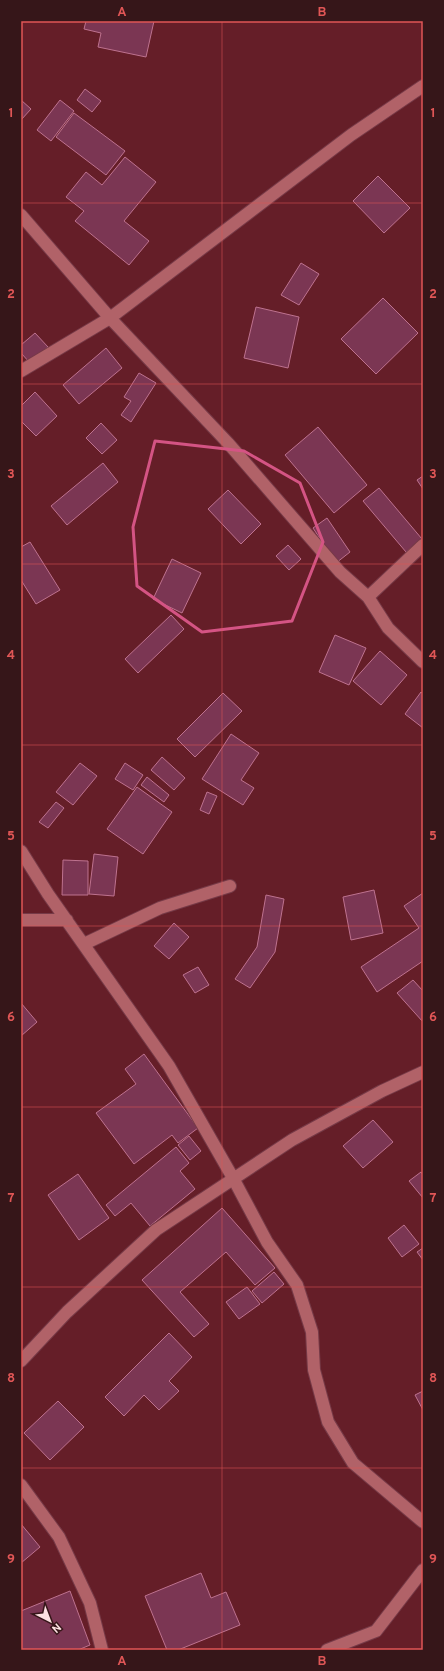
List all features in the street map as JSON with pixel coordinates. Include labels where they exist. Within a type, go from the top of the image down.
[{"type":"street","points":[[21,371],[110,318],[351,134],[423,86]]},
{"type":"street","points":[[21,215],[110,318],[228,443],[340,572],[368,597],[388,628],[423,662]]},
{"type":"street","points":[[368,597],[423,545]]},
{"type":"street","points":[[21,851],[67,920],[169,1066],[233,1178],[267,1242],[297,1284],[312,1332],[314,1370],[328,1422],[353,1463],[423,1522]]},
{"type":"street","points":[[84,944],[160,908],[230,886]]},
{"type":"street","points":[[21,920],[67,920]]},
{"type":"street","points":[[21,1361],[67,1312],[156,1230],[299,1136],[382,1091],[423,1072]]},
{"type":"street","points":[[21,1485],[59,1537],[90,1603],[102,1650]]},
{"type":"street","points":[[327,1650],[376,1631],[423,1570]]},
{"type":"highlighted area","points":[[155,441],[244,451],[300,483],[323,542],[292,621],[202,632],[137,586],[133,527]]},
{"type":"building","points":[[86,21],[154,21],[146,57],[98,47],[101,33],[84,29]]},
{"type":"building","points":[[85,89],[101,101],[92,112],[77,100]]},
{"type":"building","points":[[21,100],[31,109],[21,120]]},
{"type":"building","points":[[60,100],[74,111],[51,141],[37,130]]},
{"type":"building","points":[[74,113],[125,151],[106,175],[56,137]]},
{"type":"building","points":[[125,157],[156,182],[124,221],[149,241],[129,265],[75,221],[84,211],[66,197],[86,172],[102,185]]},
{"type":"building","points":[[378,176],[410,208],[384,233],[353,201]]},
{"type":"building","points":[[301,263],[319,274],[299,305],[281,295]]},
{"type":"building","points":[[383,298],[418,333],[376,374],[341,339]]},
{"type":"building","points":[[256,307],[299,317],[288,368],[244,358]]},
{"type":"building","points":[[35,333],[48,347],[30,363],[21,353],[21,345]]},
{"type":"building","points":[[106,348],[122,368],[79,404],[63,385]]},
{"type":"building","points":[[139,373],[156,383],[131,422],[121,415],[131,401],[124,397]]},
{"type":"building","points":[[35,392],[57,416],[36,436],[21,421],[21,406]]},
{"type":"building","points":[[101,423],[117,440],[102,454],[86,438]]},
{"type":"building","points":[[318,427],[367,485],[334,513],[285,455]]},
{"type":"building","points":[[103,463],[118,482],[67,525],[51,506]]},
{"type":"building","points":[[423,476],[423,489],[417,480]]},
{"type":"building","points":[[379,488],[422,539],[406,552],[363,501]]},
{"type":"building","points":[[228,490],[261,524],[241,544],[208,509]]},
{"type":"building","points":[[327,518],[350,552],[336,563],[313,528]]},
{"type":"building","points":[[30,542],[60,590],[36,604],[21,580],[21,547]]},
{"type":"building","points":[[288,545],[301,559],[289,570],[276,556]]},
{"type":"building","points":[[172,559],[201,573],[182,613],[153,599]]},
{"type":"building","points":[[171,615],[184,629],[138,673],[125,659]]},
{"type":"building","points":[[335,635],[366,648],[349,685],[319,672]]},
{"type":"building","points":[[380,651],[407,675],[381,705],[353,681]]},
{"type":"building","points":[[421,692],[423,694],[423,728],[405,714]]},
{"type":"building","points":[[223,693],[242,711],[195,757],[177,739]]},
{"type":"building","points":[[231,734],[259,753],[241,780],[254,788],[243,805],[202,779]]},
{"type":"building","points":[[162,757],[185,778],[174,790],[151,770]]},
{"type":"building","points":[[80,763],[97,776],[73,805],[56,792]]},
{"type":"building","points":[[125,763],[143,775],[133,790],[115,779]]},
{"type":"building","points":[[147,777],[169,795],[164,802],[141,785]]},
{"type":"building","points":[[137,787],[172,812],[143,854],[107,829]]},
{"type":"building","points":[[207,792],[217,796],[209,814],[200,810]]},
{"type":"building","points":[[56,802],[64,808],[48,828],[39,822]]},
{"type":"building","points":[[94,854],[118,857],[114,896],[89,894]]},
{"type":"building","points":[[63,860],[88,861],[88,895],[62,895]]},
{"type":"building","points":[[374,890],[383,933],[351,940],[343,897]]},
{"type":"building","points":[[423,893],[423,961],[377,992],[361,967],[419,928],[404,906]]},
{"type":"building","points":[[266,895],[284,899],[275,952],[250,988],[235,979],[257,947]]},
{"type":"building","points":[[174,923],[189,937],[169,959],[154,946]]},
{"type":"building","points":[[198,967],[209,985],[195,993],[183,975]]},
{"type":"building","points":[[413,980],[423,991],[423,1022],[397,993]]},
{"type":"building","points":[[21,1003],[37,1022],[21,1036]]},
{"type":"building","points":[[144,1054],[198,1128],[178,1143],[172,1135],[134,1164],[96,1113],[136,1084],[125,1069]]},
{"type":"building","points":[[373,1120],[393,1142],[363,1168],[343,1146]]},
{"type":"building","points":[[189,1136],[201,1151],[190,1160],[178,1145]]},
{"type":"building","points":[[176,1147],[189,1163],[180,1171],[195,1189],[150,1226],[131,1203],[115,1216],[106,1205]]},
{"type":"building","points":[[421,1172],[423,1175],[423,1198],[409,1181]]},
{"type":"building","points":[[78,1174],[109,1218],[79,1240],[48,1195]]},
{"type":"building","points":[[222,1208],[275,1268],[255,1285],[226,1252],[180,1292],[209,1324],[194,1337],[142,1280]]},
{"type":"building","points":[[404,1225],[419,1244],[402,1257],[388,1238]]},
{"type":"building","points":[[423,1248],[423,1260],[417,1252]]},
{"type":"building","points":[[274,1272],[284,1284],[262,1303],[252,1291]]},
{"type":"building","points":[[247,1287],[260,1304],[239,1319],[226,1302]]},
{"type":"building","points":[[169,1333],[192,1357],[169,1381],[179,1391],[159,1410],[144,1395],[124,1416],[105,1397]]},
{"type":"building","points":[[423,1391],[423,1410],[415,1395]]},
{"type":"building","points":[[58,1401],[84,1427],[50,1460],[24,1433]]},
{"type":"building","points":[[21,1524],[40,1547],[21,1563]]},
{"type":"building","points":[[201,1573],[211,1598],[226,1592],[240,1625],[178,1650],[167,1650],[145,1596]]},
{"type":"building","points":[[70,1591],[90,1645],[78,1650],[21,1650],[21,1611]]}]
